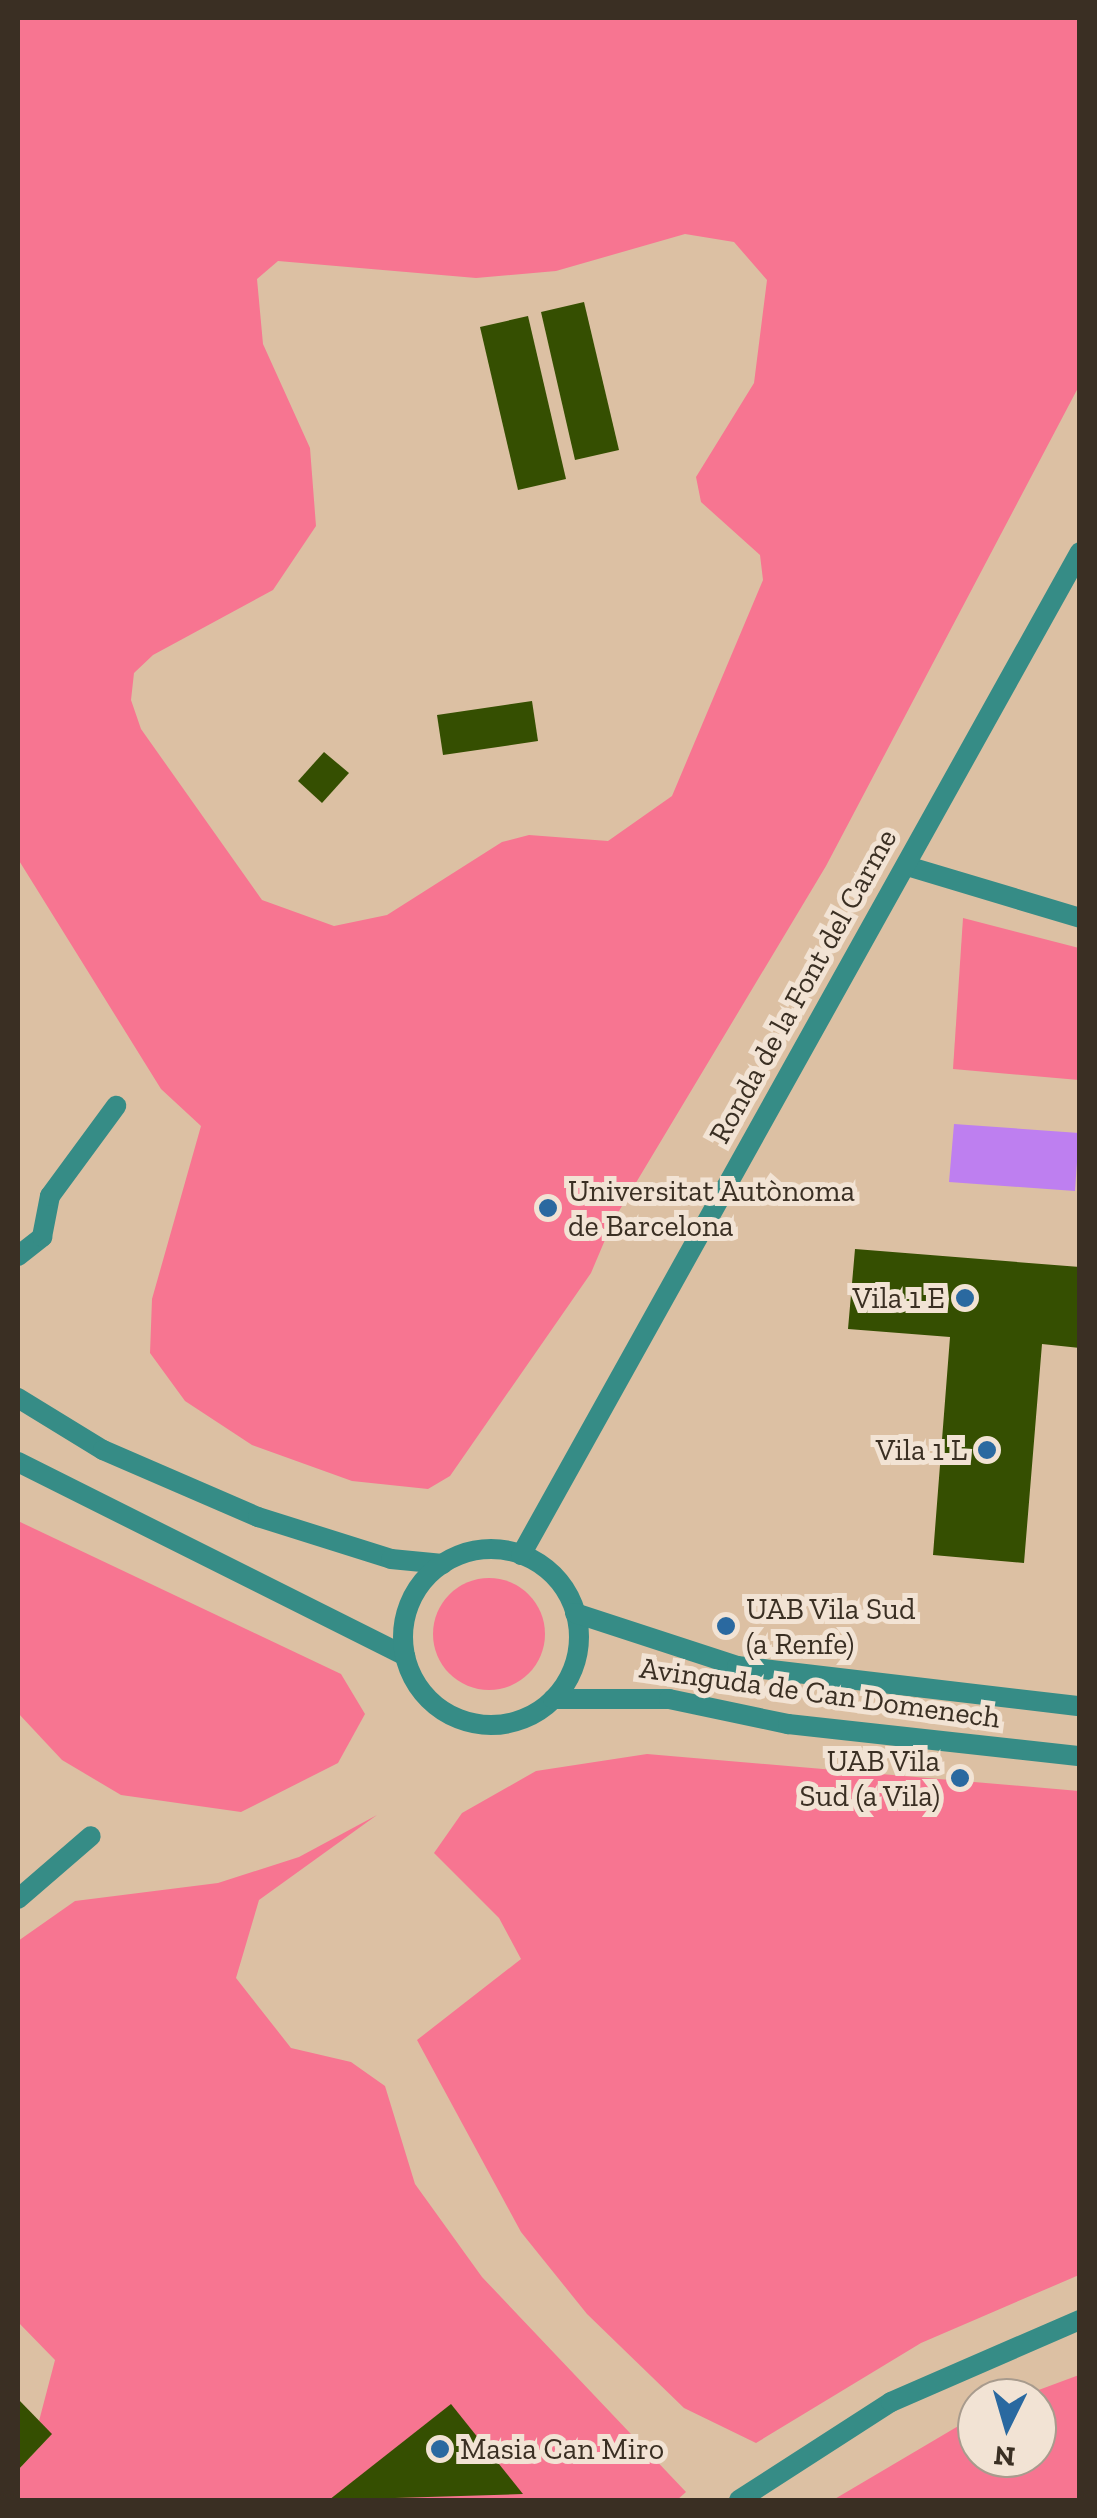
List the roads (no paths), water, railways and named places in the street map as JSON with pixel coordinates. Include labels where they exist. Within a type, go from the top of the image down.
[{"type":"street","name":"Ronda de la Font del Carme","points":[[521,1555],[1080,552]]},
{"type":"street","points":[[906,866],[1080,918]]},
{"type":"street","points":[[18,1256],[42,1237],[50,1196],[116,1106]]},
{"type":"street","points":[[18,1398],[102,1450],[258,1517],[390,1559],[443,1564],[485,1550],[521,1555],[558,1580],[575,1613],[576,1659],[552,1700],[512,1722],[468,1722],[423,1694],[405,1656],[409,1604],[443,1564]]},
{"type":"street","points":[[18,1462],[405,1656]]},
{"type":"street","name":"Avinguda de Can Domenech","points":[[575,1613],[737,1666],[1080,1706]]},
{"type":"street","name":"Avinguda de Can Domenech","points":[[552,1700],[669,1699],[788,1724],[1080,1756]]},
{"type":"street","points":[[18,1899],[92,1836]]},
{"type":"street","points":[[739,2500],[891,2402],[1080,2320]]},
{"type":"place","name":"Universitat Autònoma de Barcelona","points":[[548,1208]]},
{"type":"place","name":"Vila 1 E","points":[[965,1298]]},
{"type":"place","name":"Vila 1 L","points":[[987,1450]]},
{"type":"place","name":"UAB Vila Sud (a Renfe)","points":[[726,1626]]},
{"type":"place","name":"UAB Vila Sud (a Vila)","points":[[960,1778]]},
{"type":"place","name":"Masia Can Miro","points":[[440,2449]]}]
